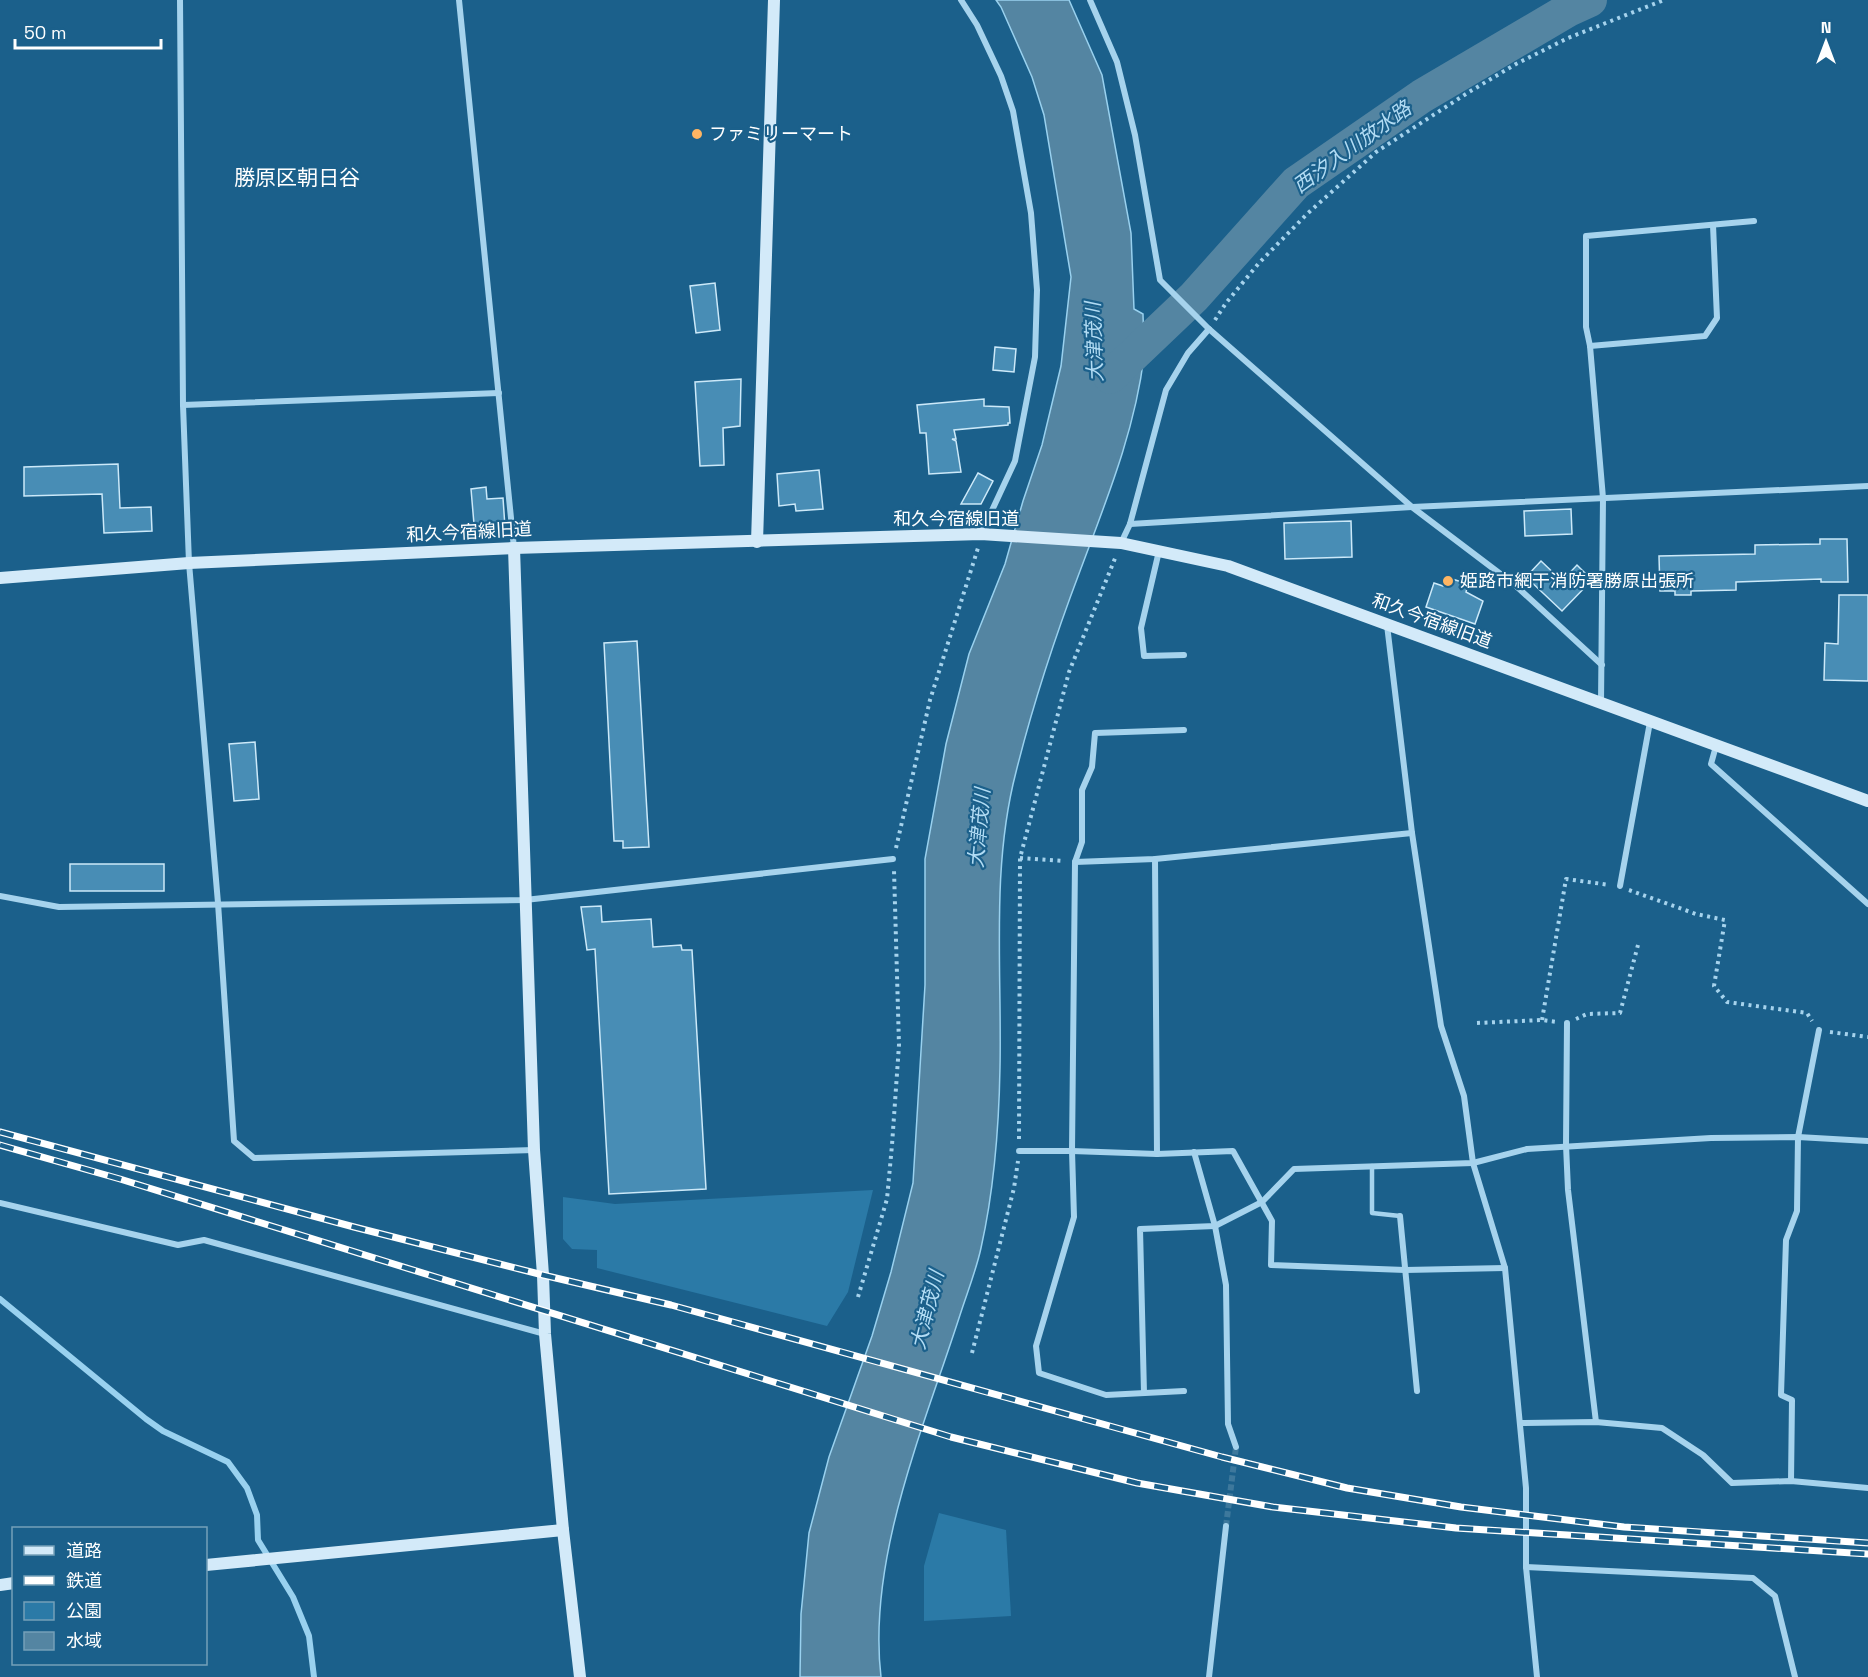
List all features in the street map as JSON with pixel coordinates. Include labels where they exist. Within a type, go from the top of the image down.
[{"type":"street","points":[[180,0],[183,405],[189,563],[218,903],[234,1141],[254,1158],[534,1150]]},
{"type":"street","points":[[459,0],[514,548],[534,1150],[545,1334],[562,1530],[580,1677]]},
{"type":"street","points":[[757,542],[774,0]]},
{"type":"street","points":[[961,0],[977,26],[1001,76],[1012,111],[1031,213],[1037,290],[1035,357],[1015,461],[981,534]]},
{"type":"street","points":[[1090,0],[1117,62],[1135,135],[1160,280],[1209,329],[1412,507],[1515,585],[1602,664]]},
{"type":"street","points":[[1601,703],[1603,498],[1590,345],[1586,327],[1586,236],[1754,221]]},
{"type":"street","points":[[1590,345],[1705,336],[1717,318],[1713,225]]},
{"type":"street","points":[[1122,543],[1130,524],[1166,390],[1188,353],[1209,329]]},
{"type":"street","points":[[183,405],[499,393]]},
{"type":"street","points":[[1130,524],[1412,507],[1868,486]]},
{"type":"street","name":"和久今宿線旧道","points":[[0,578],[189,563],[514,548],[981,534],[1122,543],[1228,566],[1868,801]]},
{"type":"street","points":[[1159,551],[1142,628],[1144,656],[1184,655]]},
{"type":"street","points":[[1387,624],[1412,833],[1441,1026],[1464,1096],[1473,1163],[1505,1268],[1526,1488],[1526,1567],[1537,1677]]},
{"type":"street","points":[[1620,886],[1650,721]]},
{"type":"street","points":[[1184,730],[1095,733],[1092,767],[1082,790],[1082,842],[1075,862],[1072,1151],[1074,1217],[1036,1346],[1039,1372],[1106,1395],[1184,1391]]},
{"type":"street","points":[[1716,745],[1711,764],[1868,904]]},
{"type":"street","points":[[1075,862],[1155,859],[1412,833]]},
{"type":"street","points":[[0,896],[59,907],[525,900],[893,859]]},
{"type":"street","points":[[1155,859],[1157,1154]]},
{"type":"street","points":[[1567,1023],[1568,1190],[1596,1422]]},
{"type":"street","points":[[1791,1481],[1792,1400],[1781,1395],[1786,1240],[1797,1211],[1798,1137],[1819,1030]]},
{"type":"street","points":[[1144,1393],[1140,1229],[1215,1226],[1262,1202],[1294,1168],[1473,1163],[1527,1149],[1711,1138],[1798,1137],[1868,1141]]},
{"type":"street","points":[[1019,1152],[1157,1154],[1233,1151],[1272,1221],[1271,1265],[1405,1270],[1505,1268]]},
{"type":"street","points":[[1194,1152],[1215,1226],[1226,1285],[1228,1424],[1236,1447]]},
{"type":"street","points":[[0,1203],[178,1245],[204,1240],[545,1334]]},
{"type":"street","points":[[1400,1216],[1417,1391]]},
{"type":"street","points":[[1520,1422],[1596,1422],[1662,1428],[1703,1455],[1732,1483],[1791,1481],[1868,1488]]},
{"type":"street","points":[[1209,1677],[1226,1526]]},
{"type":"street","points":[[207,1565],[562,1530]]},
{"type":"street","points":[[1526,1567],[1753,1578],[1775,1596],[1795,1677]]},
{"type":"lane","points":[[1372,1166],[1372,1213],[1400,1216]]},
{"type":"path","points":[[1209,329],[1226,303],[1259,263],[1307,214],[1376,152],[1516,64],[1568,38],[1664,0]]},
{"type":"path","points":[[858,1296],[886,1198],[892,1145],[899,1045],[893,859],[930,700],[971,573],[981,534]]},
{"type":"path","points":[[972,1353],[1014,1188],[1019,1152],[1020,858],[1069,672],[1122,543]]},
{"type":"path","points":[[1020,858],[1075,862]]},
{"type":"path","points":[[1542,1020],[1566,879],[1620,886],[1696,914],[1725,920],[1714,986],[1727,1002],[1807,1013],[1819,1030],[1868,1037]]},
{"type":"path","points":[[1477,1023],[1542,1020],[1567,1023],[1587,1014],[1620,1013],[1638,945]]},
{"type":"green space","points":[[873,1190],[848,1292],[827,1326],[597,1268],[597,1250],[572,1249],[563,1239],[563,1197],[615,1204]]},
{"type":"green space","points":[[939,1513],[1006,1530],[1011,1616],[924,1621],[924,1566]]},
{"type":"water","name":"大津茂川","points":[[996,0],[1069,0],[1102,75],[1131,233],[1134,309],[1143,314],[1144,356],[1127,439],[1045,671],[1008,808],[1000,881],[998,1112],[989,1204],[977,1265],[915,1447],[890,1540],[882,1586],[879,1632],[881,1677],[800,1677],[801,1614],[809,1533],[829,1457],[872,1336],[913,1183],[925,985],[925,859],[946,744],[969,654],[1005,564],[1042,445],[1061,366],[1071,277],[1044,115],[1032,77]]},
{"type":"building","points":[[715,283],[720,330],[696,333],[690,286]]},
{"type":"building","points":[[995,347],[1016,349],[1014,372],[993,370]]},
{"type":"building","points":[[741,379],[740,426],[723,428],[724,465],[700,466],[695,382]]},
{"type":"building","points":[[984,399],[984,406],[1009,407],[1010,423],[954,430],[956,439],[952,439],[956,441],[961,472],[929,474],[926,433],[920,433],[917,405]]},
{"type":"building","points":[[118,464],[120,508],[151,507],[152,531],[104,533],[102,494],[24,496],[24,467]]},
{"type":"building","points":[[819,470],[823,509],[796,511],[795,504],[779,506],[777,474]]},
{"type":"building","points":[[978,473],[993,481],[981,504],[961,504]]},
{"type":"building","points":[[486,487],[487,499],[503,498],[505,527],[490,528],[490,535],[475,536],[471,489]]},
{"type":"building","points":[[1571,509],[1572,534],[1525,536],[1524,511]]},
{"type":"building","points":[[1351,521],[1352,557],[1285,559],[1284,523]]},
{"type":"building","points":[[1820,539],[1847,539],[1848,582],[1821,582],[1821,579],[1736,582],[1736,590],[1691,591],[1691,595],[1675,595],[1675,591],[1660,591],[1659,556],[1755,554],[1755,545],[1820,544]]},
{"type":"building","points":[[1541,561],[1562,581],[1577,565],[1592,580],[1562,611],[1526,577]]},
{"type":"building","points":[[1446,577],[1468,584],[1466,592],[1483,601],[1475,624],[1426,607],[1434,583],[1443,586]]},
{"type":"building","points":[[1839,595],[1868,595],[1868,681],[1824,680],[1825,643],[1838,644]]},
{"type":"building","points":[[637,641],[649,847],[623,848],[623,841],[614,841],[604,643]]},
{"type":"building","points":[[255,742],[259,799],[234,801],[229,744]]},
{"type":"building","points":[[70,864],[164,864],[164,891],[70,891]]},
{"type":"building","points":[[601,906],[602,922],[651,919],[653,947],[681,945],[682,950],[692,950],[706,1189],[609,1194],[595,949],[587,950],[581,907]]},
{"type":"waterway","name":"西汐入川放水路","points":[[1110,377],[1194,297],[1296,183],[1422,96],[1568,10],[1590,0]]},
{"type":"waterway","points":[[0,1299],[146,1419],[163,1431],[228,1462],[247,1488],[257,1515],[258,1540],[293,1597],[309,1636],[314,1677]]},
{"type":"tunnel","points":[[1226,1526],[1236,1447]]},
{"type":"railway","points":[[0,1132],[354,1227],[671,1305],[1222,1457],[1347,1488],[1461,1507],[1624,1527],[1868,1543]]},
{"type":"railway","points":[[0,1145],[120,1179],[951,1437],[1137,1483],[1273,1507],[1456,1528],[1868,1554]]},
{"type":"place","name":"ファミリーマート","points":[[697,134]]},
{"type":"place","name":"姫路市網干消防署勝原出張所","points":[[1448,581]]},
{"type":"district","name":"勝原区朝日谷","points":[[297,178]]}]
